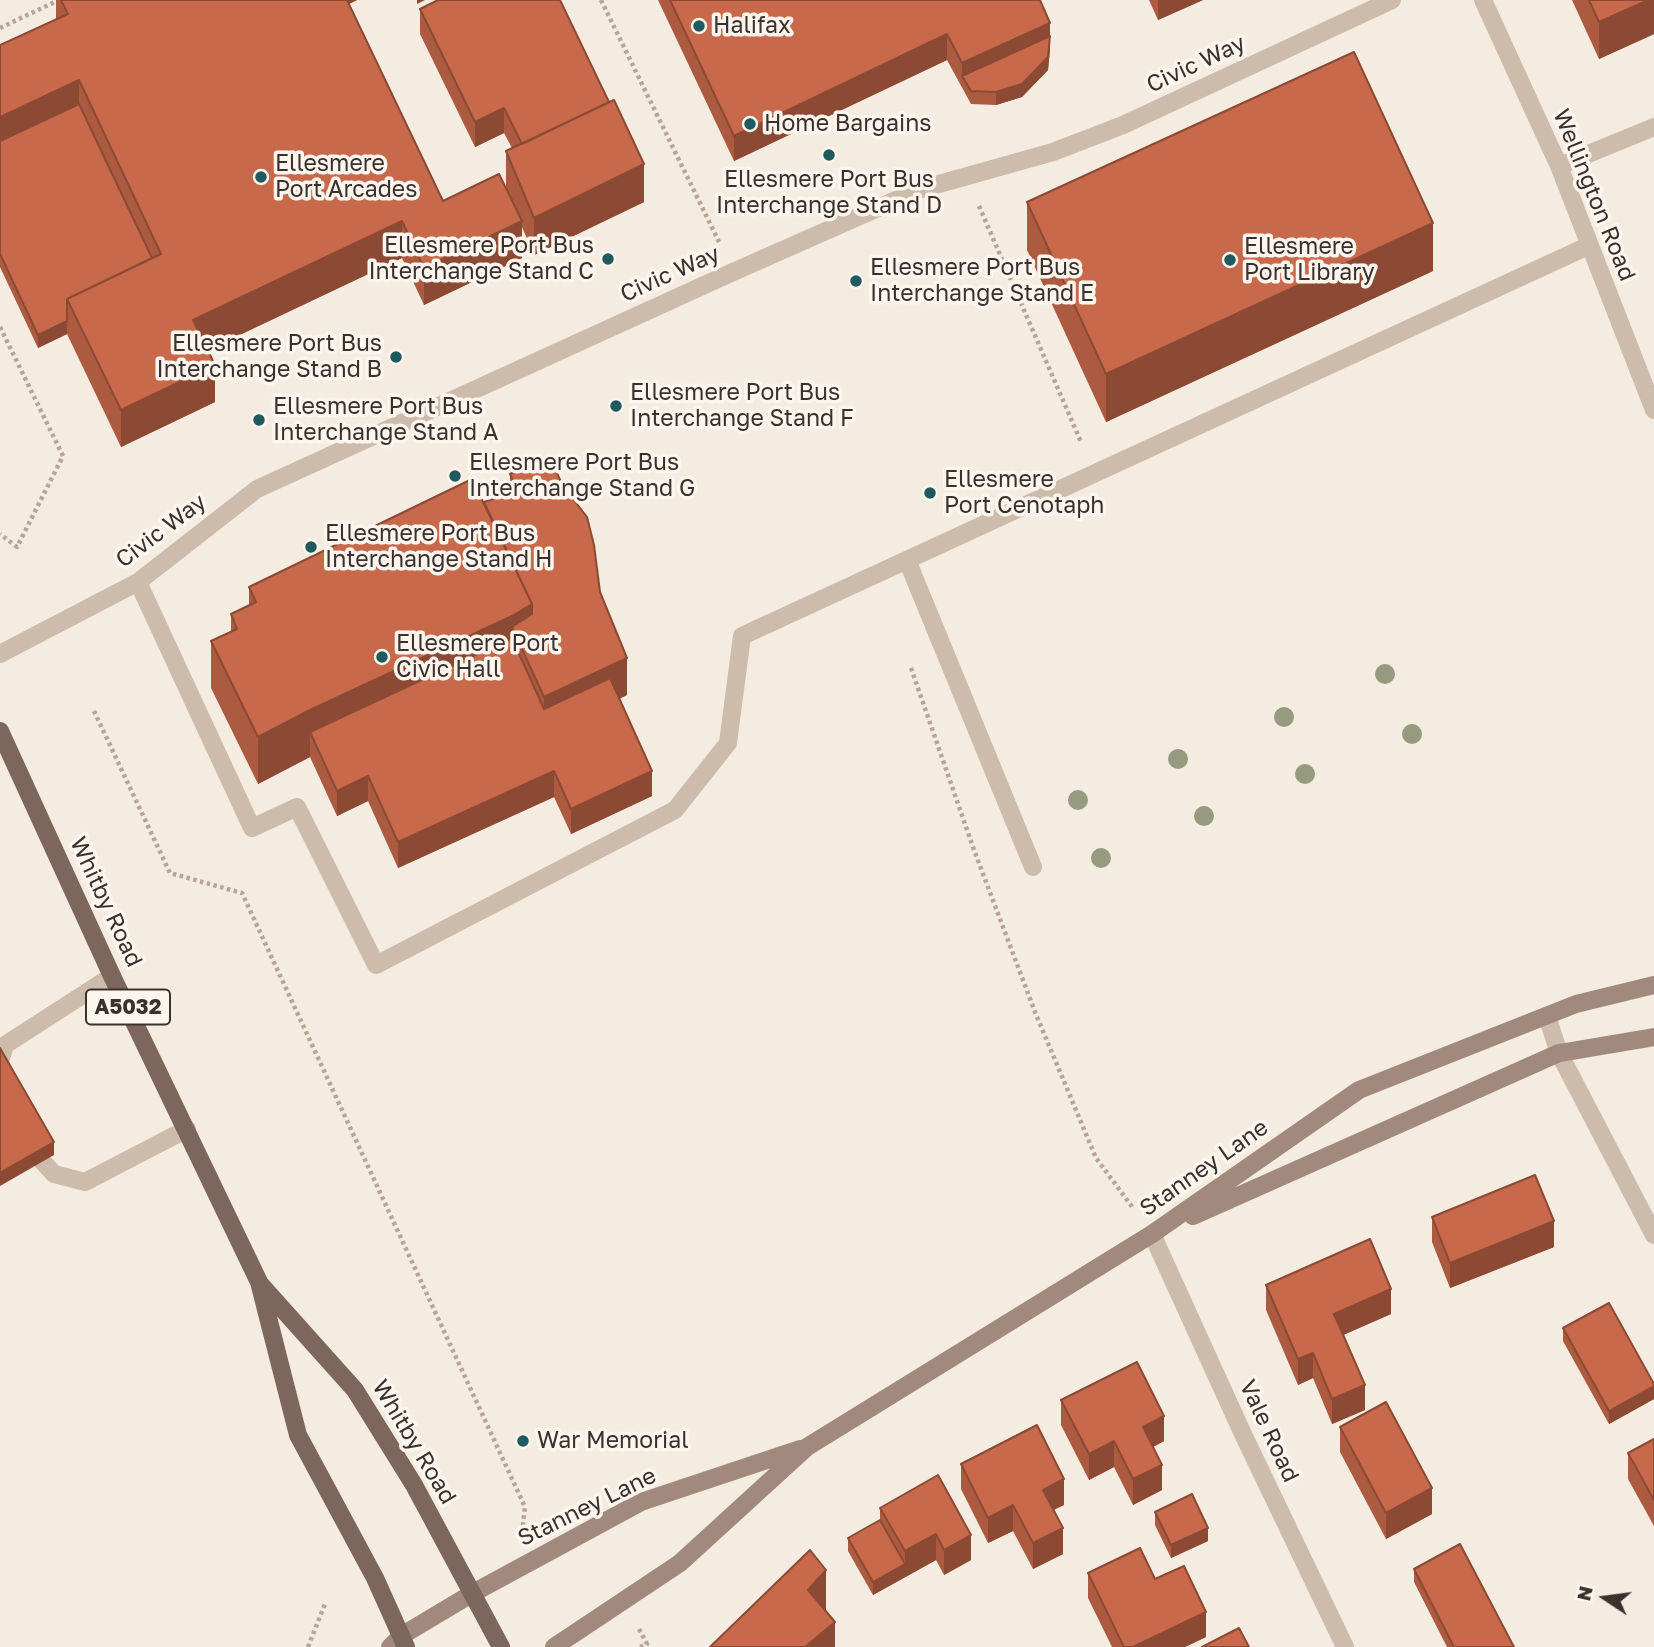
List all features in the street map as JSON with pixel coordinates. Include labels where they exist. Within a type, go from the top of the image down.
[{"type":"main road","name":"Whitby Road","points":[[0,731],[112,976],[259,1282],[298,1435],[375,1578],[399,1643]]},
{"type":"main road","name":"Stanney Lane","points":[[554,1647],[680,1563],[807,1447],[1152,1234],[1359,1090],[1576,1004],[1654,985]]},
{"type":"main road","points":[[1152,1234],[1559,1052],[1654,1037]]},
{"type":"main road","name":"Whitby Road","points":[[259,1282],[355,1390],[414,1485],[501,1647]]},
{"type":"main road","name":"Stanney Lane","points":[[399,1643],[472,1593],[641,1502],[807,1447]]},
{"type":"street","name":"Civic Way","points":[[0,654],[138,582],[257,489],[921,189],[1053,152],[1123,125],[1392,0]]},
{"type":"street","name":"Wellington Road","points":[[1483,0],[1559,166],[1654,410]]},
{"type":"street","points":[[1559,166],[1654,127]]},
{"type":"street","points":[[138,582],[253,828],[297,807],[376,965],[675,810],[727,743],[742,636],[1588,246]]},
{"type":"street","points":[[907,560],[1033,867]]},
{"type":"street","points":[[0,1062],[5,1045],[112,976]]},
{"type":"street","points":[[1547,1016],[1559,1052],[1654,1234]]},
{"type":"street","points":[[22,1128],[33,1151],[54,1174],[85,1182],[187,1129]]},
{"type":"street","name":"Vale Road","points":[[1152,1234],[1242,1432],[1345,1647]]},
{"type":"path","points":[[0,28],[59,0]]},
{"type":"path","points":[[601,0],[733,272]]},
{"type":"path","points":[[966,176],[1095,473]]},
{"type":"path","points":[[0,327],[63,456],[17,547],[0,534]]},
{"type":"path","points":[[910,665],[974,850],[1035,1012],[1096,1158],[1152,1234]]},
{"type":"path","points":[[94,711],[170,873],[242,893],[525,1507],[523,1524],[541,1556]]},
{"type":"path","points":[[624,1602],[647,1644],[640,1647]]},
{"type":"path","points":[[308,1647],[325,1604]]},
{"type":"building","name":"Ellesmere Port Arcades","points":[[61,0],[347,0],[443,201],[499,174],[522,221],[424,268],[402,221],[193,320],[215,365],[121,410],[67,299],[161,254],[79,80],[0,117],[0,45],[68,14]]},
{"type":"building","points":[[438,0],[560,0],[609,102],[522,144],[504,108],[475,122],[420,9]]},
{"type":"building","points":[[670,0],[1040,0],[1050,23],[962,63],[947,34],[734,136]]},
{"type":"building","points":[[1589,0],[1648,0],[1599,22]]},
{"type":"building","points":[[1050,36],[1048,57],[1022,84],[996,92],[971,91],[962,76]]},
{"type":"building","name":"Ellesmere Port Library","points":[[1354,52],[1433,223],[1106,374],[1027,202]]},
{"type":"building","points":[[614,100],[644,164],[534,218],[506,151]]},
{"type":"building","points":[[79,104],[152,258],[67,299],[67,321],[38,335],[0,254],[0,141]]},
{"type":"building","points":[[549,456],[563,486],[587,517],[594,545],[600,592],[627,658],[544,697],[512,627],[532,614],[532,604],[484,502],[518,491],[510,474]]},
{"type":"building","name":"Ellesmere Port Civic Hall","points":[[472,479],[532,604],[258,737],[211,641],[237,629],[231,614],[256,602],[249,587]]},
{"type":"building","points":[[512,638],[544,709],[610,678],[652,771],[571,809],[554,771],[398,842],[368,776],[337,791],[310,732]]},
{"type":"building","points":[[0,1048],[54,1142],[0,1173]]},
{"type":"building","points":[[1535,1175],[1554,1221],[1450,1263],[1432,1217]]},
{"type":"building","points":[[1370,1239],[1391,1289],[1334,1314],[1365,1385],[1332,1399],[1313,1353],[1298,1359],[1266,1285]]},
{"type":"building","points":[[1609,1303],[1654,1386],[1609,1411],[1563,1328]]},
{"type":"building","points":[[1137,1362],[1164,1416],[1143,1427],[1162,1465],[1133,1479],[1114,1441],[1089,1454],[1061,1400]]},
{"type":"building","points":[[1386,1402],[1432,1488],[1386,1513],[1340,1427]]},
{"type":"building","points":[[1037,1425],[1064,1479],[1043,1490],[1063,1528],[1033,1543],[1013,1505],[988,1518],[961,1464]]},
{"type":"building","points":[[1654,1439],[1654,1500],[1628,1453]]},
{"type":"building","points":[[938,1475],[971,1535],[944,1550],[936,1534],[905,1551],[880,1508]]},
{"type":"building","points":[[1192,1494],[1208,1528],[1171,1545],[1155,1512]]},
{"type":"building","points":[[880,1520],[905,1564],[873,1582],[848,1538]]},
{"type":"building","points":[[1460,1544],[1514,1647],[1454,1647],[1414,1569]]},
{"type":"building","points":[[1140,1548],[1155,1579],[1184,1566],[1206,1612],[1133,1647],[1124,1647],[1088,1573]]},
{"type":"building","points":[[810,1550],[826,1570],[808,1590],[835,1622],[805,1647],[710,1647]]},
{"type":"building","points":[[1239,1628],[1249,1647],[1202,1647]]},
{"type":"place","name":"Halifax","points":[[699,26]]},
{"type":"place","name":"Home Bargains","points":[[750,124]]},
{"type":"place","name":"Ellesmere Port Bus Interchange Stand D","points":[[829,155]]},
{"type":"place","name":"Ellesmere Port Arcades","points":[[261,177]]},
{"type":"place","name":"Ellesmere Port Bus Interchange Stand C","points":[[608,259]]},
{"type":"place","name":"Ellesmere Port Library","points":[[1230,260]]},
{"type":"place","name":"Ellesmere Port Bus Interchange Stand E","points":[[856,281]]},
{"type":"place","name":"Ellesmere Port Bus Interchange Stand B","points":[[396,357]]},
{"type":"place","name":"Ellesmere Port Bus Interchange Stand F","points":[[616,406]]},
{"type":"place","name":"Ellesmere Port Bus Interchange Stand A","points":[[259,420]]},
{"type":"place","name":"Ellesmere Port Bus Interchange Stand G","points":[[455,476]]},
{"type":"place","name":"Ellesmere Port Cenotaph","points":[[930,493]]},
{"type":"place","name":"Ellesmere Port Bus Interchange Stand H","points":[[311,547]]},
{"type":"place","name":"Ellesmere Port Civic Hall","points":[[382,657]]},
{"type":"place","name":"War Memorial","points":[[523,1441]]}]
